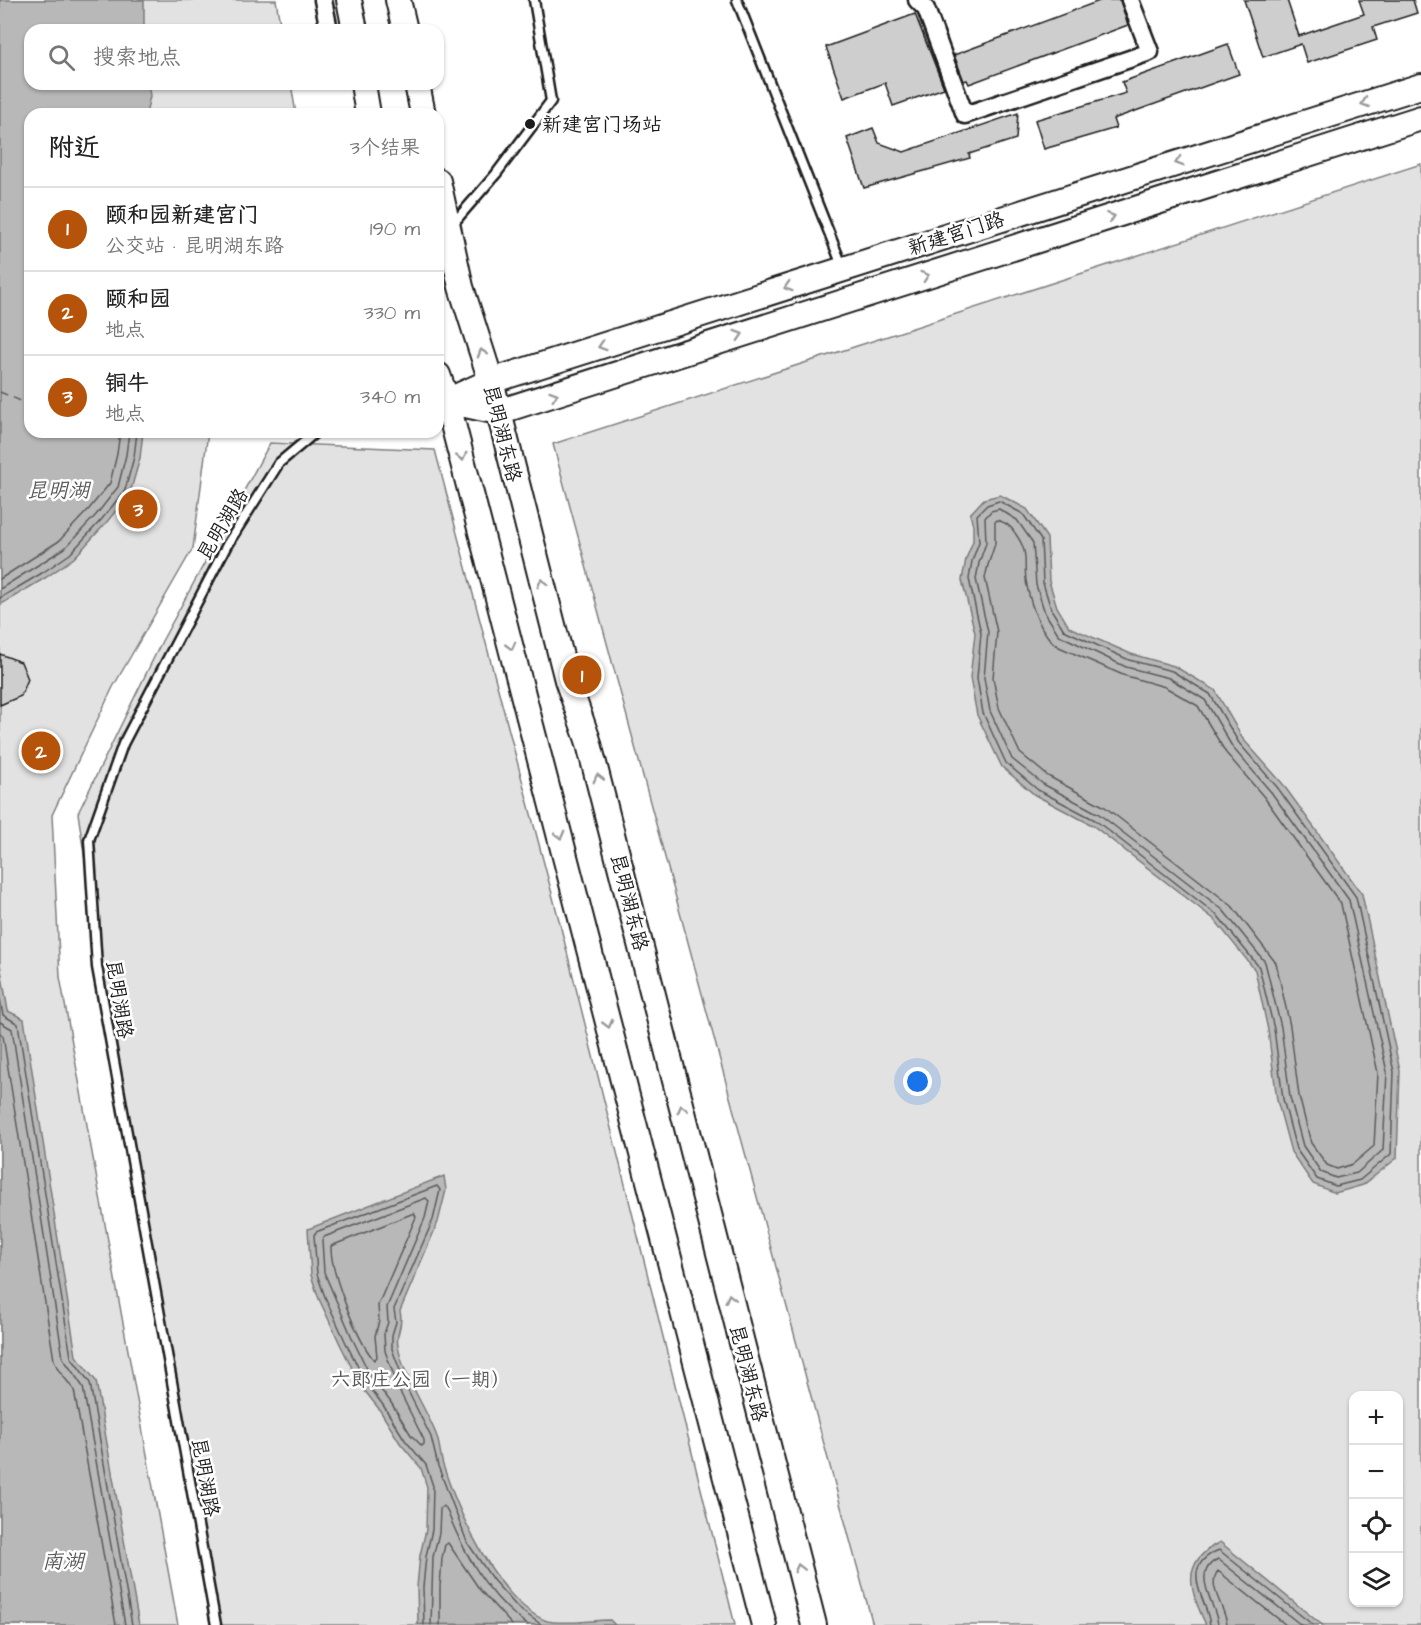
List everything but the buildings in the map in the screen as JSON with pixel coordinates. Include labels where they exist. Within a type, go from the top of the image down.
[{"type":"main road","points":[[349,0],[354,24]]},
{"type":"main road","points":[[398,0],[404,24]]},
{"type":"main road","name":"新建宫门路","points":[[444,402],[490,381],[1421,86]]},
{"type":"main road","points":[[418,90],[422,108]]},
{"type":"main road","name":"新建宫门路","points":[[498,412],[1421,118]]},
{"type":"main road","name":"昆明湖东路","points":[[444,210],[461,287],[490,381],[567,680],[591,751],[814,1625]]},
{"type":"main road","points":[[444,402],[498,412]]},
{"type":"main road","points":[[444,406],[764,1625]]},
{"type":"street","points":[[323,0],[328,24]]},
{"type":"street","points":[[916,0],[926,9],[965,114],[1150,52],[1130,0]]},
{"type":"lane","points":[[448,229],[496,174],[551,101],[534,0]]},
{"type":"lane","points":[[737,0],[843,269]]},
{"type":"lane","name":"昆明湖路","points":[[216,1625],[97,967],[89,840],[123,744],[227,544],[279,463],[309,438]]},
{"type":"green space","points":[[0,0],[276,0],[280,24],[24,24],[24,90],[292,90],[295,108],[24,108],[24,438],[207,438],[193,548],[113,687],[52,815],[60,977],[178,1625],[0,1625]]},
{"type":"green space","points":[[1421,164],[1421,1625],[873,1625],[553,444]]},
{"type":"green space","name":"六郎庄公园（一期）","points":[[270,443],[435,450],[560,924],[735,1625],[216,1625],[117,1077],[78,813],[162,641]]},
{"type":"water","name":"昆明湖","points":[[0,0],[144,0],[144,24],[24,24],[24,90],[149,90],[150,96],[147,108],[24,108],[24,438],[142,438],[140,458],[130,493],[106,523],[74,558],[0,605]]},
{"type":"water","points":[[1000,495],[1027,509],[1047,538],[1049,581],[1057,607],[1069,627],[1131,654],[1174,666],[1215,690],[1243,739],[1282,783],[1362,894],[1400,1071],[1397,1158],[1363,1185],[1335,1193],[1313,1184],[1291,1152],[1277,1100],[1268,1030],[1255,970],[1215,920],[1092,825],[1035,795],[1002,767],[977,715],[970,678],[975,633],[962,580],[966,559],[973,541],[970,514],[984,499]]},
{"type":"water","name":"南湖","points":[[0,964],[8,1011],[24,1019],[76,1356],[96,1381],[139,1625],[0,1625]]},
{"type":"water","points":[[444,1176],[446,1190],[438,1222],[400,1311],[401,1322],[397,1341],[404,1368],[436,1434],[443,1465],[459,1507],[482,1553],[512,1595],[529,1611],[547,1621],[610,1620],[615,1625],[418,1624],[417,1587],[420,1555],[426,1530],[427,1487],[421,1468],[400,1443],[379,1409],[361,1386],[319,1299],[311,1275],[308,1229]]},
{"type":"water","points":[[1220,1542],[1323,1625],[1206,1625],[1193,1589],[1193,1568],[1207,1550]]},
{"type":"ferry route","points":[[0,392],[24,402]]},
{"type":"place","name":"新建宫门场站","points":[[530,124]]},
{"type":"place","name":"铜牛","points":[[138,509]]},
{"type":"place","name":"颐和园新建宫门","points":[[582,675]]},
{"type":"place","name":"颐和园","points":[[41,751]]}]
